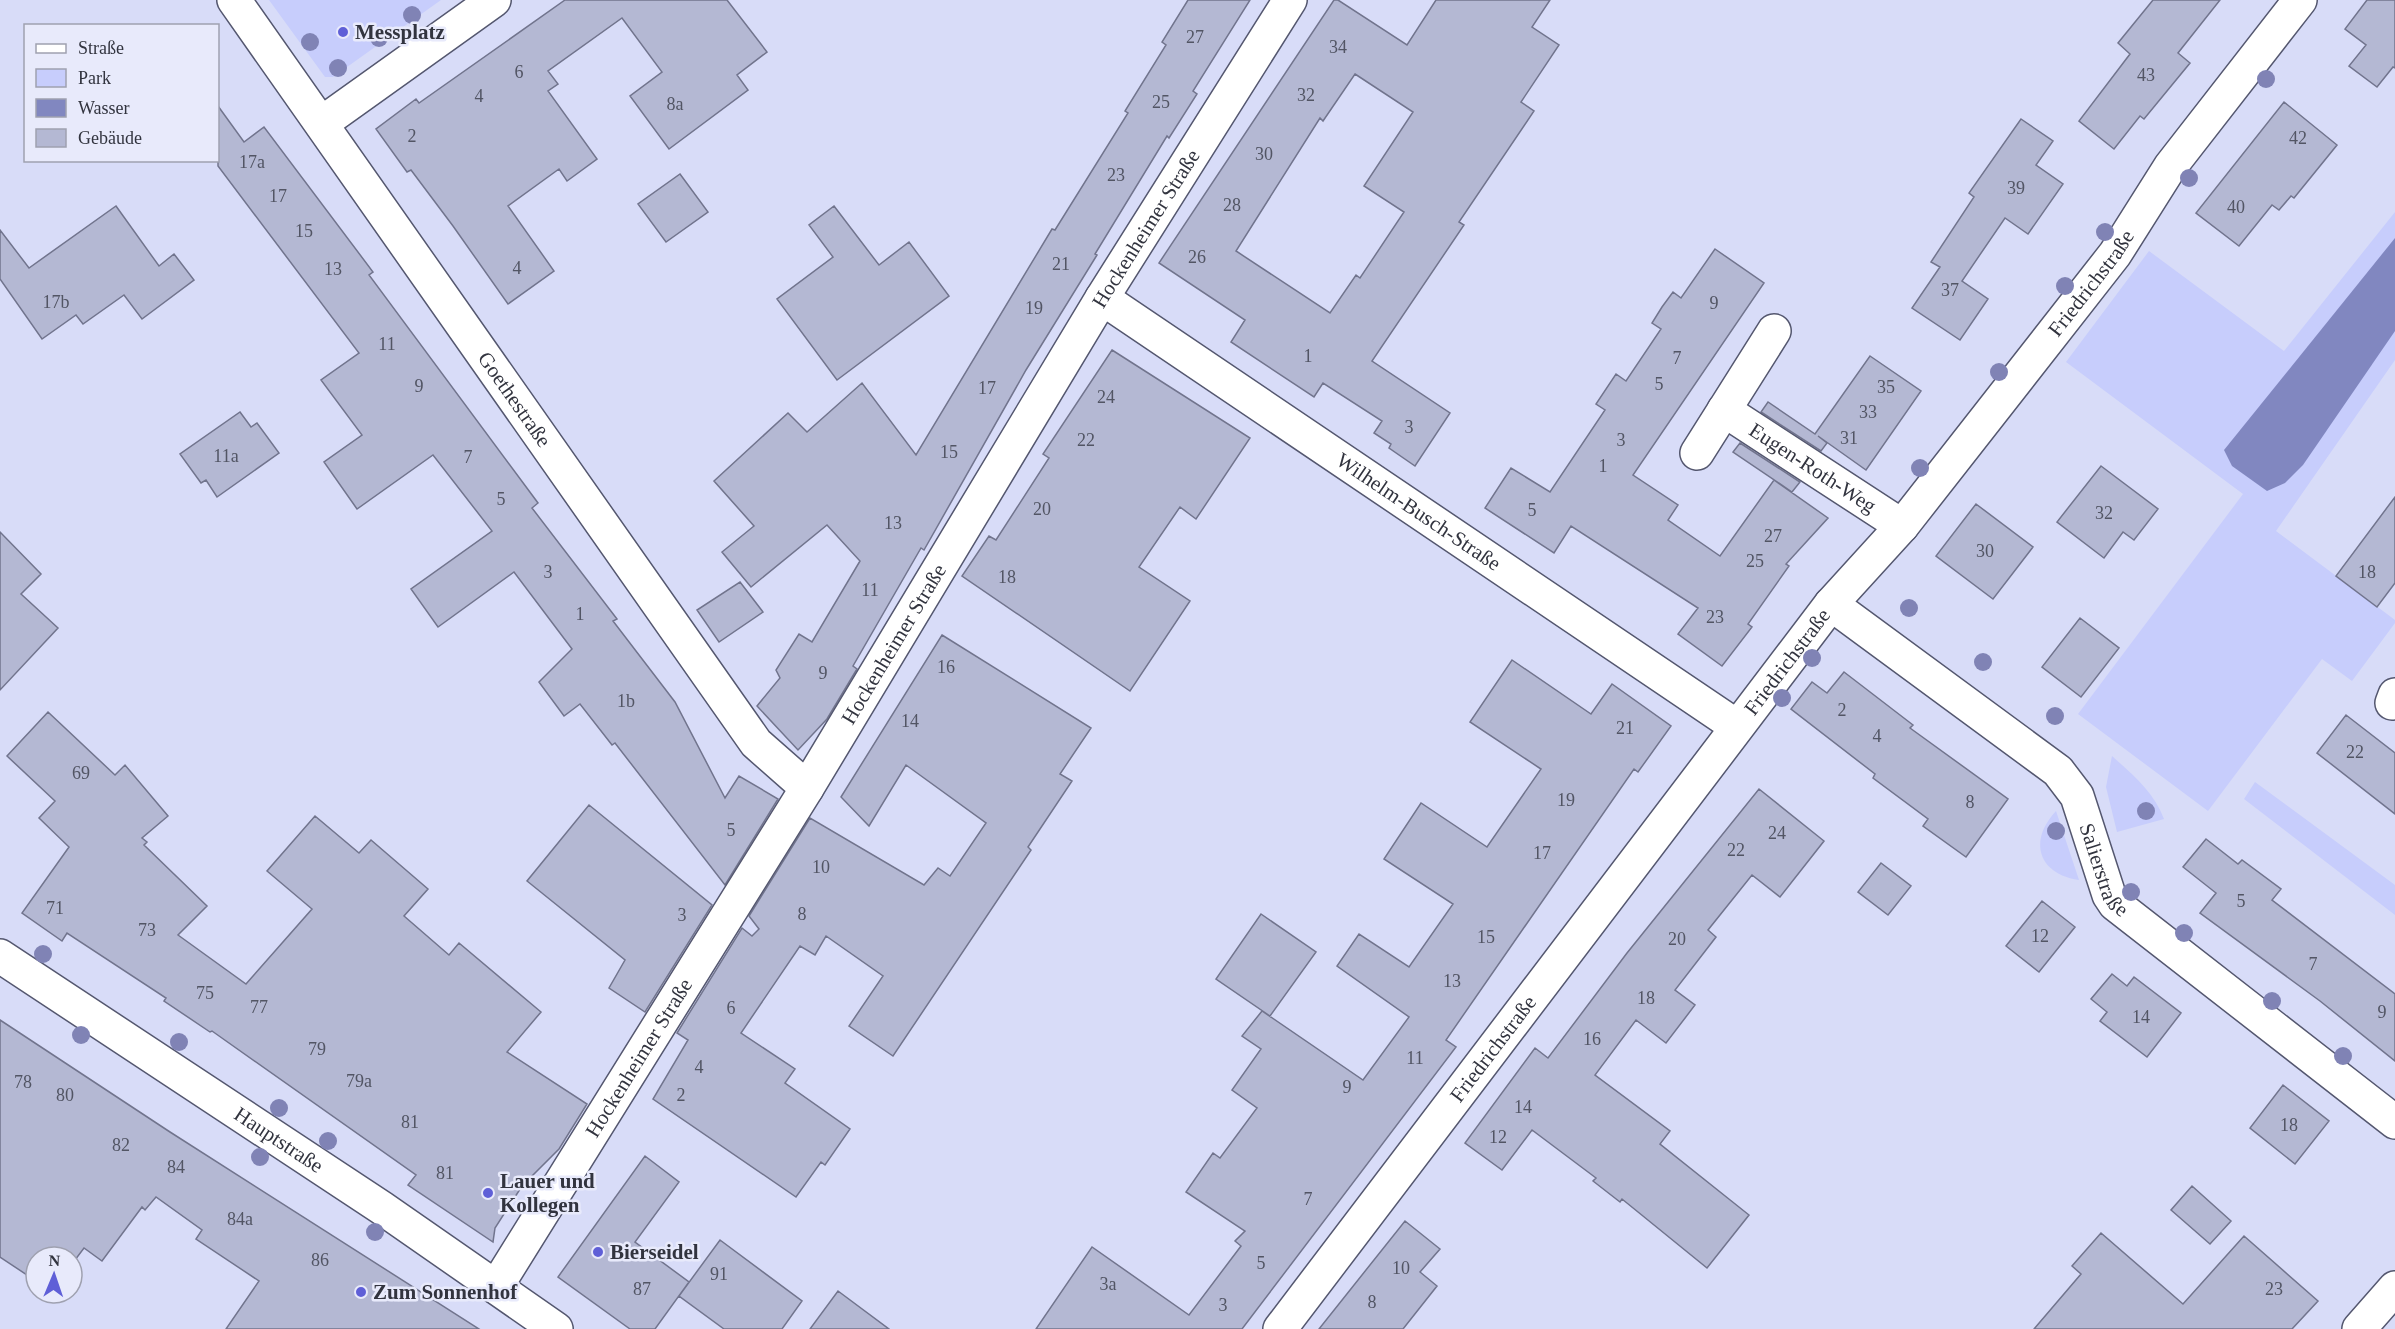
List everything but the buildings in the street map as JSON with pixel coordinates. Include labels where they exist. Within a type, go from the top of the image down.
[{"type":"street","name":"Goethestraße","points":[[234,0],[756,743],[807,788]]},
{"type":"street","points":[[322,123],[494,0]]},
{"type":"street","name":"Hockenheimer Straße","points":[[496,1287],[807,788],[1102,298],[1290,0]]},
{"type":"street","name":"Friedrichstraße","points":[[1280,1329],[1736,726],[1831,604],[1902,526],[2115,254],[2170,167],[2300,0]]},
{"type":"street","name":"Wilhelm-Busch-Straße","points":[[1102,298],[1736,726]]},
{"type":"street","points":[[1697,453],[1774,331]]},
{"type":"street","name":"Eugen-Roth-Weg","points":[[1724,410],[1902,526]]},
{"type":"street","name":"Salierstraße","points":[[1831,604],[2058,771],[2077,796],[2109,895],[2115,904],[2395,1122]]},
{"type":"street","name":"Hauptstraße","points":[[0,956],[556,1329]]},
{"type":"street","points":[[2359,1329],[2395,1288]]},
{"type":"green space","name":"Messplatz","points":[[269,0],[441,0],[333,77],[325,77]]},
{"type":"green space","points":[[2395,212],[2395,360],[2276,531],[2395,620],[2395,623],[2352,681],[2322,659],[2208,811],[2078,714],[2243,494],[2066,362],[2149,251],[2284,351]]},
{"type":"green space","points":[[2112,756],[2149,792],[2164,819],[2117,832],[2106,787]]},
{"type":"green space","points":[[2255,782],[2395,885],[2395,915],[2244,799]]},
{"type":"green space","points":[[2056,811],[2079,880],[2065,877],[2054,871],[2046,863],[2042,854],[2040,844],[2042,834],[2047,822]]},
{"type":"water","points":[[2395,238],[2395,331],[2303,465],[2285,483],[2267,491],[2232,466],[2224,450]]},
{"type":"place","name":"Messplatz","points":[[343,32]]},
{"type":"place","name":"Lauer und Kollegen","points":[[488,1193]]},
{"type":"place","name":"Bierseidel","points":[[598,1252]]},
{"type":"place","name":"Zum Sonnenhof","points":[[361,1292]]}]
